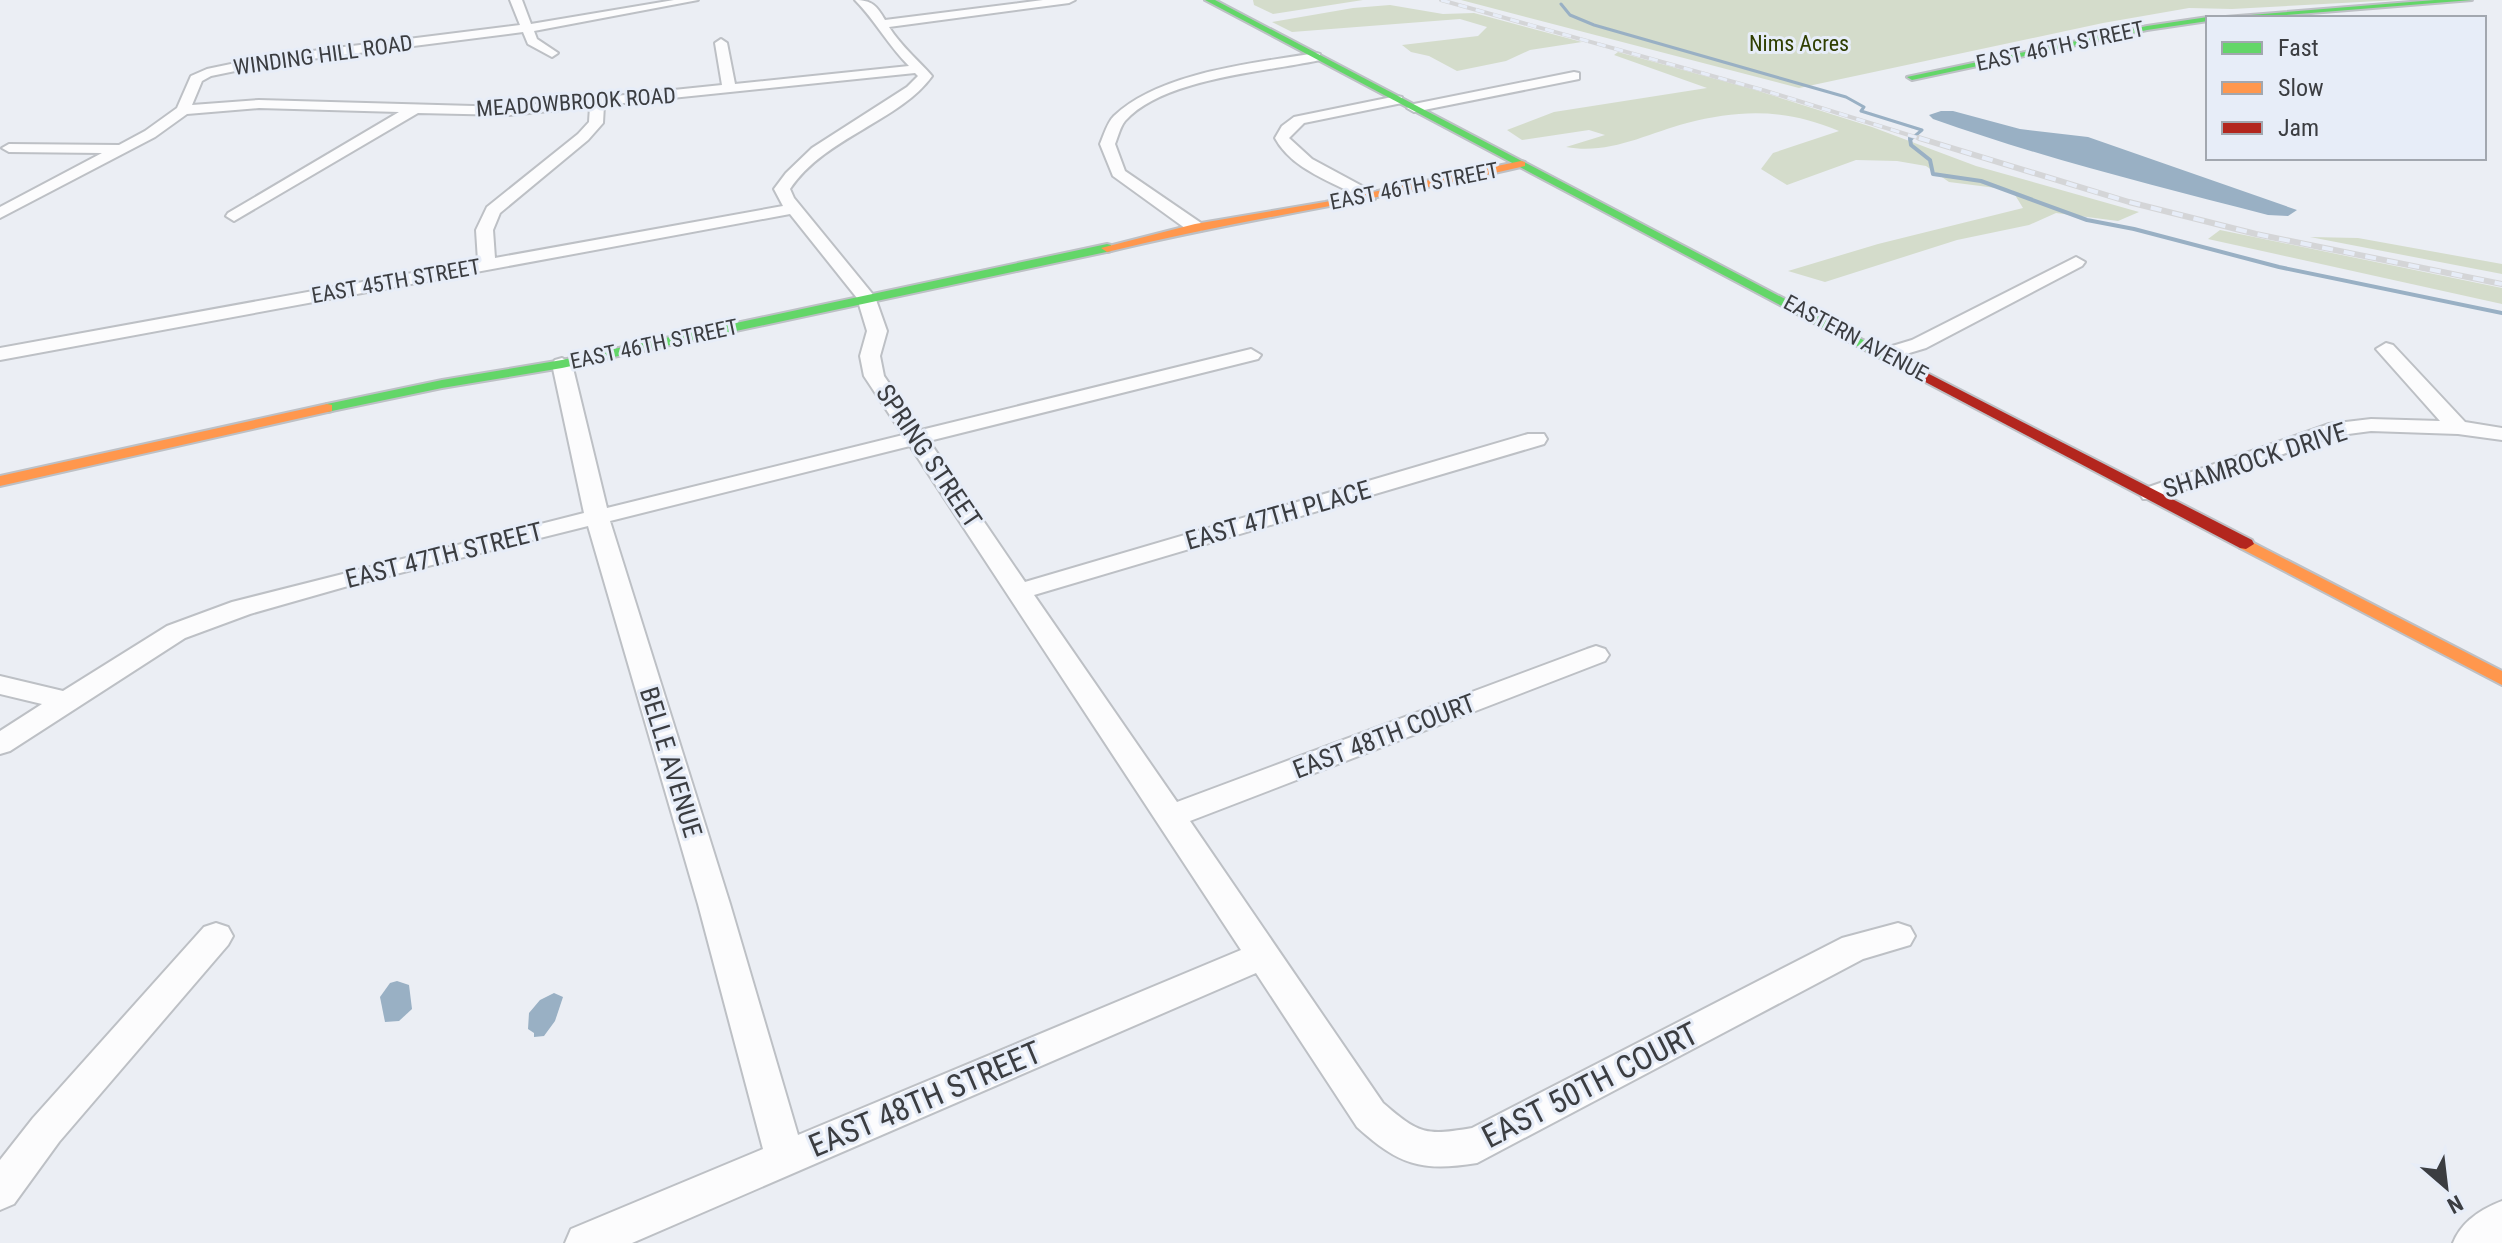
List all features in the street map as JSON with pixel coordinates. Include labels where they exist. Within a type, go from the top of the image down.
[{"type":"street","points":[[516,0],[526,28],[537,46],[552,53]]},
{"type":"street","name":"WINDING HILL ROAD","points":[[0,213],[150,134],[183,110],[196,79],[232,66],[526,28],[692,0]]},
{"type":"street","points":[[793,209],[782,189],[786,181],[819,151],[921,82],[925,76],[894,44],[873,9],[861,0]]},
{"type":"street","points":[[882,24],[1069,0]]},
{"type":"street","name":"EASTERN AVENUE","points":[[1209,0],[2502,679]]},
{"type":"street","points":[[2245,16],[2468,0]]},
{"type":"street","name":"EAST 46TH STREET","points":[[1912,77],[2136,30],[2206,19]]},
{"type":"street","points":[[721,43],[729,89]]},
{"type":"street","points":[[1195,227],[1118,173],[1109,160],[1109,138],[1117,120],[1166,88],[1219,74],[1316,57]]},
{"type":"street","name":"MEADOWBROOK ROAD","points":[[183,110],[259,104],[509,111],[921,69]]},
{"type":"street","points":[[1365,193],[1295,155],[1284,145],[1282,138],[1299,120],[1574,76]]},
{"type":"street","points":[[487,265],[482,238],[485,222],[493,210],[583,137],[596,123],[597,103]]},
{"type":"street","points":[[234,216],[416,108]]},
{"type":"street","points":[[9,148],[122,150]]},
{"type":"street","name":"EAST 46TH STREET","points":[[0,481],[138,448],[412,390],[562,364],[866,297],[1070,257],[1195,227],[1307,207],[1516,162]]},
{"type":"street","name":"EAST 45TH STREET","points":[[0,354],[793,209]]},
{"type":"street","name":"SPRING STREET","points":[[793,209],[866,297],[877,331],[870,366],[1264,955]]},
{"type":"street","points":[[1886,354],[1919,344],[2076,262]]},
{"type":"street","points":[[2386,349],[2458,428]]},
{"type":"street","name":"EAST 47TH STREET","points":[[0,744],[176,632],[241,608],[1251,355]]},
{"type":"street","name":"BELLE AVENUE","points":[[562,364],[597,517],[714,904],[785,1158]]},
{"type":"street","name":"SHAMROCK DRIVE","points":[[2151,494],[2329,430],[2371,425],[2458,428],[2502,434]]},
{"type":"street","name":"EAST 47TH PLACE","points":[[1020,591],[1536,439]]},
{"type":"street","name":"EAST 48TH COURT","points":[[1172,816],[1596,655]]},
{"type":"street","points":[[0,685],[66,701]]},
{"type":"street","points":[[0,1191],[46,1130],[216,936]]},
{"type":"street","name":"EAST 50TH COURT","points":[[1264,955],[1370,1115],[1403,1144],[1434,1152],[1477,1145],[1854,948],[1898,936]]},
{"type":"street","name":"EAST 48TH STREET","points":[[585,1243],[1264,955]]},
{"type":"street","points":[[2473,1243],[2502,1220]]},
{"type":"green space","points":[[1253,0],[1363,0],[1273,14],[1254,5]]},
{"type":"green space","name":"Nims Acres","points":[[1461,0],[2398,0],[2232,9],[2189,8],[2103,23],[1799,88]]},
{"type":"green space","points":[[1390,5],[1443,14],[1474,13],[1582,42],[1530,50],[1506,61],[1457,71],[1429,56],[1411,52],[1402,45],[1478,36],[1487,27],[1460,19],[1292,32],[1272,22]]},
{"type":"green space","points":[[1618,52],[1752,89],[1872,127],[1976,166],[2139,212],[2118,221],[2056,213],[2029,225],[1957,240],[1825,282],[1788,271],[1878,244],[2023,208],[2012,190],[1949,182],[1926,166],[1897,161],[1856,160],[1787,185],[1761,169],[1773,153],[1839,131],[1782,115],[1745,114],[1707,118],[1612,146],[1582,149],[1566,147],[1605,135],[1589,130],[1522,140],[1507,130],[1554,112],[1707,88],[1614,55]]},
{"type":"green space","points":[[2220,230],[2502,288],[2502,304],[2208,239]]},
{"type":"green space","points":[[2310,237],[2358,238],[2502,264],[2502,274]]},
{"type":"water","points":[[1953,111],[2020,129],[2088,137],[2297,210],[2288,216],[2268,215],[2099,171],[1974,133],[1929,115]]},
{"type":"water","points":[[397,981],[409,985],[412,1009],[399,1021],[385,1022],[380,997],[390,983]]},
{"type":"water","points":[[554,993],[563,997],[555,1021],[544,1036],[534,1037],[528,1029],[529,1013],[540,1000]]},
{"type":"waterway","points":[[1561,4],[1570,15],[1594,25],[1846,97],[1864,107],[1861,111],[1922,130],[1910,140]]},
{"type":"waterway","points":[[1910,140],[1911,145],[1930,160],[1933,174],[1981,181],[2087,220],[2134,229],[2279,267],[2502,313]]},
{"type":"railway","points":[[1441,0],[1766,91],[1925,140]]},
{"type":"railway","points":[[1919,138],[2129,202],[2256,234],[2502,284]]},
{"type":"traffic: fast","points":[[1209,0],[1898,362]]},
{"type":"traffic: fast","points":[[2245,16],[2468,0]]},
{"type":"traffic: fast","points":[[1912,77],[2147,28],[2206,19]]},
{"type":"traffic: fast","points":[[327,408],[442,384],[562,364],[1107,248]]},
{"type":"traffic: slow","points":[[1107,248],[1195,227],[1325,205],[1521,164]]},
{"type":"traffic: slow","points":[[0,481],[327,408]]},
{"type":"traffic: slow","points":[[2246,544],[2502,679]]},
{"type":"traffic: jam","points":[[1898,362],[2246,544]]}]
